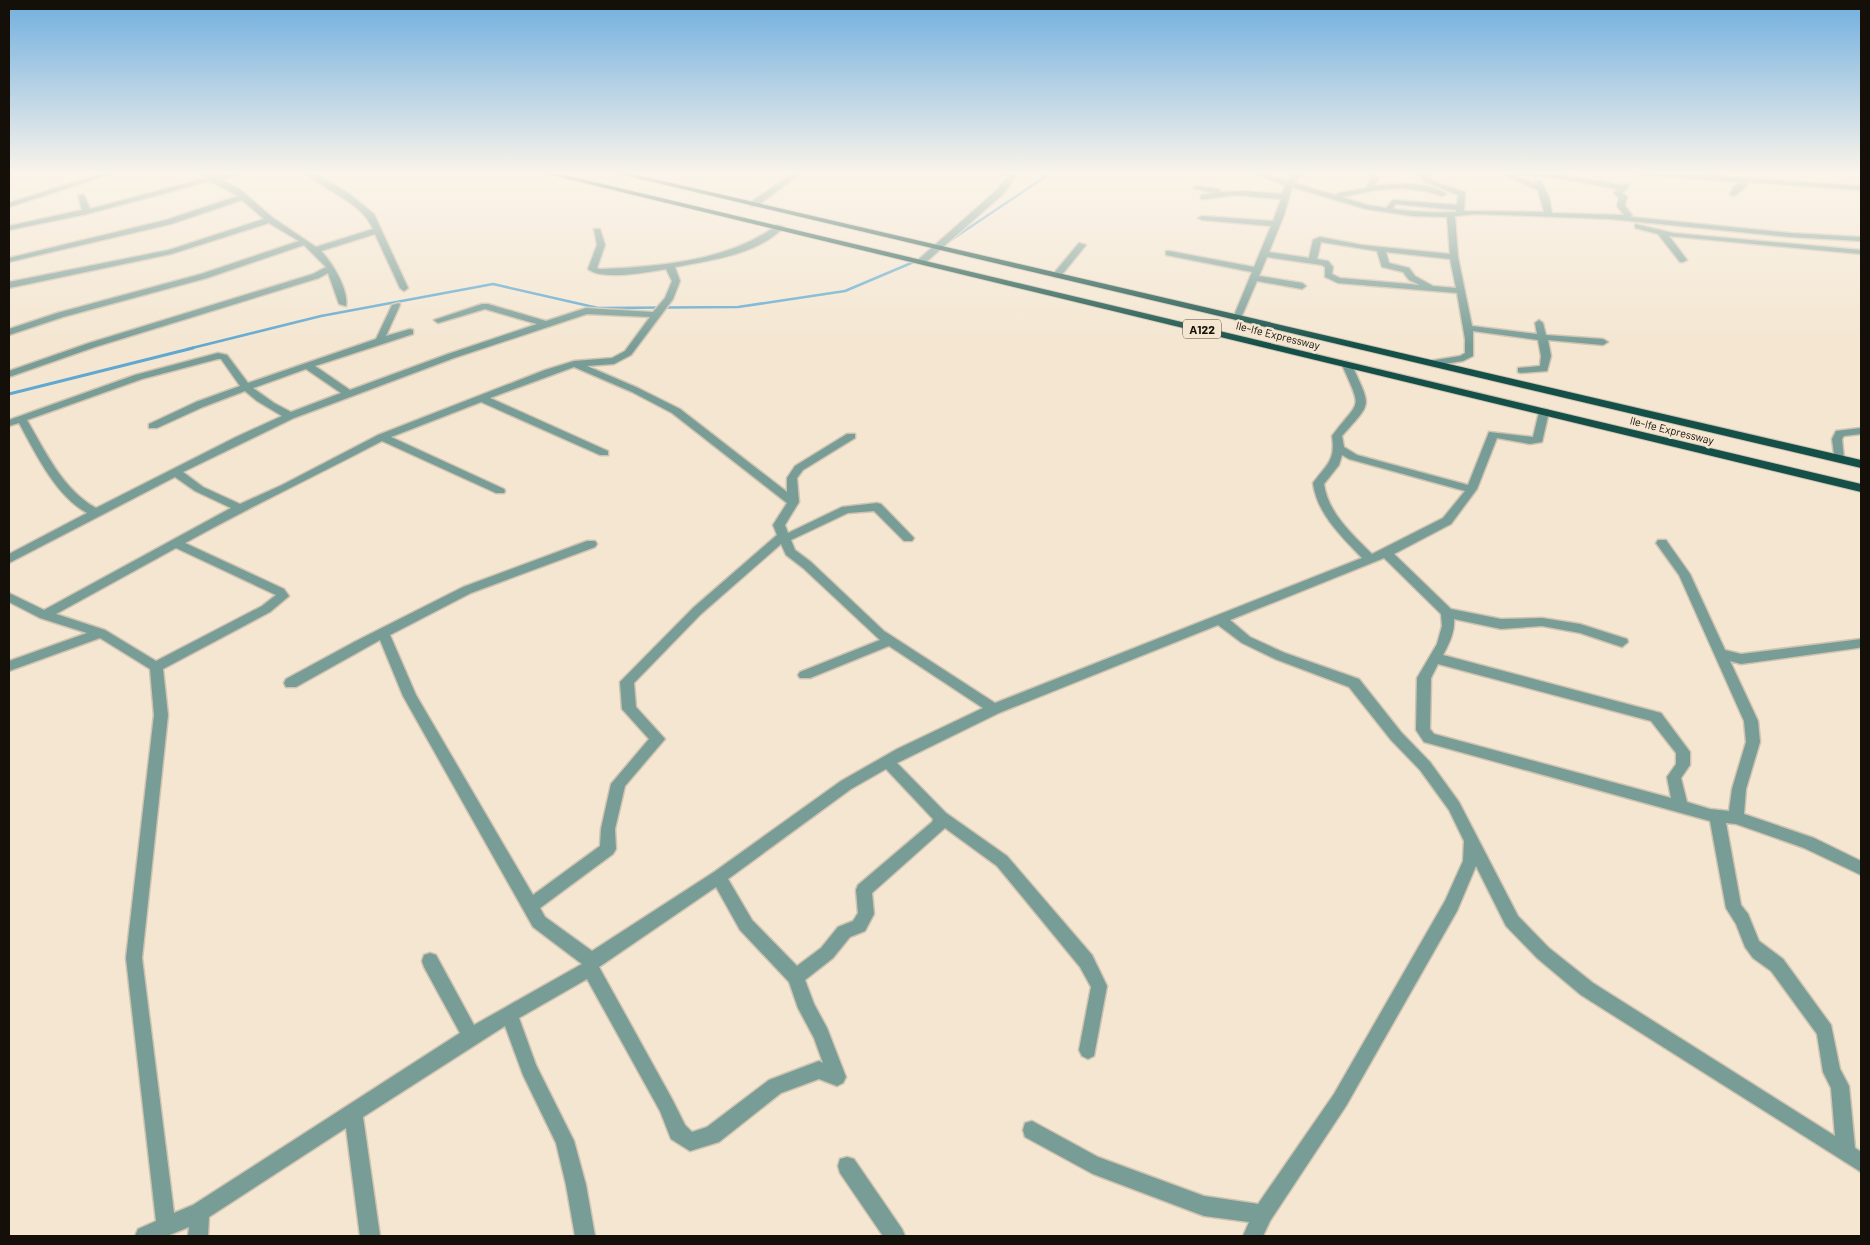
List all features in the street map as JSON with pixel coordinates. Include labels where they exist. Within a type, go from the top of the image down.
[{"type":"highway","name":"Ile-Ife Expressway","points":[[793,230],[1861,488]]},
{"type":"highway","name":"Ile-Ife Expressway","points":[[863,230],[1861,464]]},
{"type":"highway","points":[[990,278],[1004,263]]},
{"type":"highway","points":[[1278,347],[1282,328]]},
{"type":"street","points":[[9,260],[134,230]]},
{"type":"street","points":[[9,285],[56,277],[171,252],[239,230]]},
{"type":"street","points":[[286,230],[323,256],[331,268],[343,304]]},
{"type":"street","points":[[316,250],[378,230]]},
{"type":"street","points":[[378,230],[404,288]]},
{"type":"street","points":[[597,232],[601,245],[592,269],[599,272],[642,270],[672,265],[751,246],[767,238],[776,230]]},
{"type":"street","points":[[922,261],[957,230]]},
{"type":"street","points":[[1236,318],[1274,230]]},
{"type":"street","points":[[1432,363],[1463,358],[1470,354],[1468,328],[1454,257],[1455,230]]},
{"type":"street","points":[[1654,230],[1662,233],[1861,252]]},
{"type":"street","points":[[1735,230],[1790,236],[1861,239]]},
{"type":"street","points":[[1662,233],[1683,260]]},
{"type":"street","points":[[1313,261],[1317,240],[1320,239],[1381,249],[1454,257]]},
{"type":"street","points":[[9,332],[60,315],[213,274],[305,242]]},
{"type":"street","points":[[1057,275],[1082,245]]},
{"type":"street","points":[[1381,249],[1385,265],[1406,270],[1420,283],[1439,290]]},
{"type":"street","points":[[1170,253],[1302,286]]},
{"type":"street","points":[[1264,254],[1325,263],[1329,267],[1328,276],[1338,280],[1460,291]]},
{"type":"street","points":[[44,615],[240,508],[286,487],[382,437],[548,372],[574,364],[614,361],[628,353],[674,290],[676,281],[670,268],[672,265]]},
{"type":"street","points":[[9,374],[92,345],[316,276],[331,268]]},
{"type":"street","points":[[380,340],[396,305]]},
{"type":"street","points":[[438,320],[485,306],[546,324]]},
{"type":"street","points":[[9,559],[176,472],[290,416],[451,356],[586,311],[656,315]]},
{"type":"street","points":[[1521,370],[1544,369],[1547,347],[1541,337],[1539,323]]},
{"type":"street","points":[[1468,328],[1604,342]]},
{"type":"street","points":[[153,426],[176,414],[247,387],[380,340],[410,332]]},
{"type":"street","points":[[9,423],[150,374],[218,356],[224,357],[231,371],[264,403],[290,416]]},
{"type":"street","points":[[574,364],[635,390],[676,411],[793,502]]},
{"type":"street","points":[[1348,365],[1362,399],[1361,408],[1337,436],[1339,448],[1334,465],[1318,483],[1318,494],[1348,535],[1369,558]]},
{"type":"street","points":[[307,366],[350,395]]},
{"type":"street","points":[[483,398],[604,453]]},
{"type":"street","points":[[145,1236],[166,1225],[200,1212],[471,1036],[591,965],[719,877],[846,785],[887,761],[994,708],[1222,620],[1369,558],[1386,553],[1447,521],[1472,489],[1493,434],[1530,441],[1538,440],[1544,412]]},
{"type":"street","points":[[22,418],[47,464],[60,481],[87,509],[96,513]]},
{"type":"street","points":[[1839,459],[1837,439],[1840,433],[1861,431]]},
{"type":"street","points":[[851,436],[799,468],[792,478],[793,502],[779,524],[790,552],[807,565],[890,641],[994,708]]},
{"type":"street","points":[[382,437],[500,491]]},
{"type":"street","points":[[1339,448],[1353,458],[1472,489]]},
{"type":"street","points":[[176,472],[199,489],[240,508]]},
{"type":"street","points":[[531,906],[608,849],[608,829],[618,784],[658,739],[628,708],[627,682],[697,611],[783,538],[846,510],[877,507],[908,538]]},
{"type":"street","points":[[156,667],[266,609],[283,596],[280,592],[175,543]]},
{"type":"street","points":[[1662,543],[1684,574],[1751,721],[1753,742],[1739,789],[1736,818]]},
{"type":"street","points":[[291,683],[383,632],[467,590],[591,544]]},
{"type":"street","points":[[1386,553],[1447,613],[1501,624],[1542,622],[1580,629],[1622,642]]},
{"type":"street","points":[[9,597],[44,615],[101,633],[156,667]]},
{"type":"street","points":[[1447,613],[1448,626],[1443,644],[1424,678],[1422,730],[1429,738],[1717,817],[1736,818],[1809,843],[1861,868]]},
{"type":"street","points":[[1222,620],[1246,640],[1280,656],[1354,683],[1396,736],[1425,766],[1454,806],[1512,922],[1543,953],[1587,989],[1861,1163]]},
{"type":"street","points":[[383,632],[410,696],[539,922],[591,965],[666,1104],[678,1132],[690,1142],[712,1135],[775,1086],[819,1070],[838,1076],[821,1034],[807,1008],[796,977],[746,925],[719,877]]},
{"type":"street","points":[[9,666],[101,633]]},
{"type":"street","points":[[805,675],[890,641]]},
{"type":"street","points":[[1722,654],[1741,658],[1858,643]]},
{"type":"street","points":[[1435,658],[1656,717],[1683,752],[1683,765],[1674,777],[1680,806]]},
{"type":"street","points":[[156,667],[161,715],[134,958],[166,1225]]},
{"type":"street","points":[[887,761],[940,817],[1002,861],[1086,961],[1099,986],[1088,1050]]},
{"type":"street","points":[[796,977],[827,953],[844,932],[859,926],[866,914],[864,890],[938,826],[940,817]]},
{"type":"street","points":[[1717,817],[1734,908],[1744,918],[1750,940],[1757,952],[1768,957],[1777,965],[1825,1031],[1832,1072],[1840,1086],[1846,1153]]},
{"type":"street","points":[[1253,1236],[1264,1214],[1340,1100],[1451,906],[1471,861],[1470,837]]},
{"type":"street","points":[[430,960],[471,1036]]},
{"type":"street","points":[[509,1013],[528,1069],[565,1141],[586,1236]]},
{"type":"street","points":[[353,1113],[370,1236]]},
{"type":"street","points":[[1032,1130],[1093,1164],[1204,1206],[1264,1214]]},
{"type":"street","points":[[847,1166],[895,1236]]},
{"type":"street","points":[[198,1236],[200,1212]]},
{"type":"waterway","points":[[948,242],[966,230]]},
{"type":"waterway","points":[[188,349],[321,316],[493,284],[598,308],[738,307],[845,291],[916,261]]},
{"type":"waterway","points":[[9,394],[193,348]]}]
